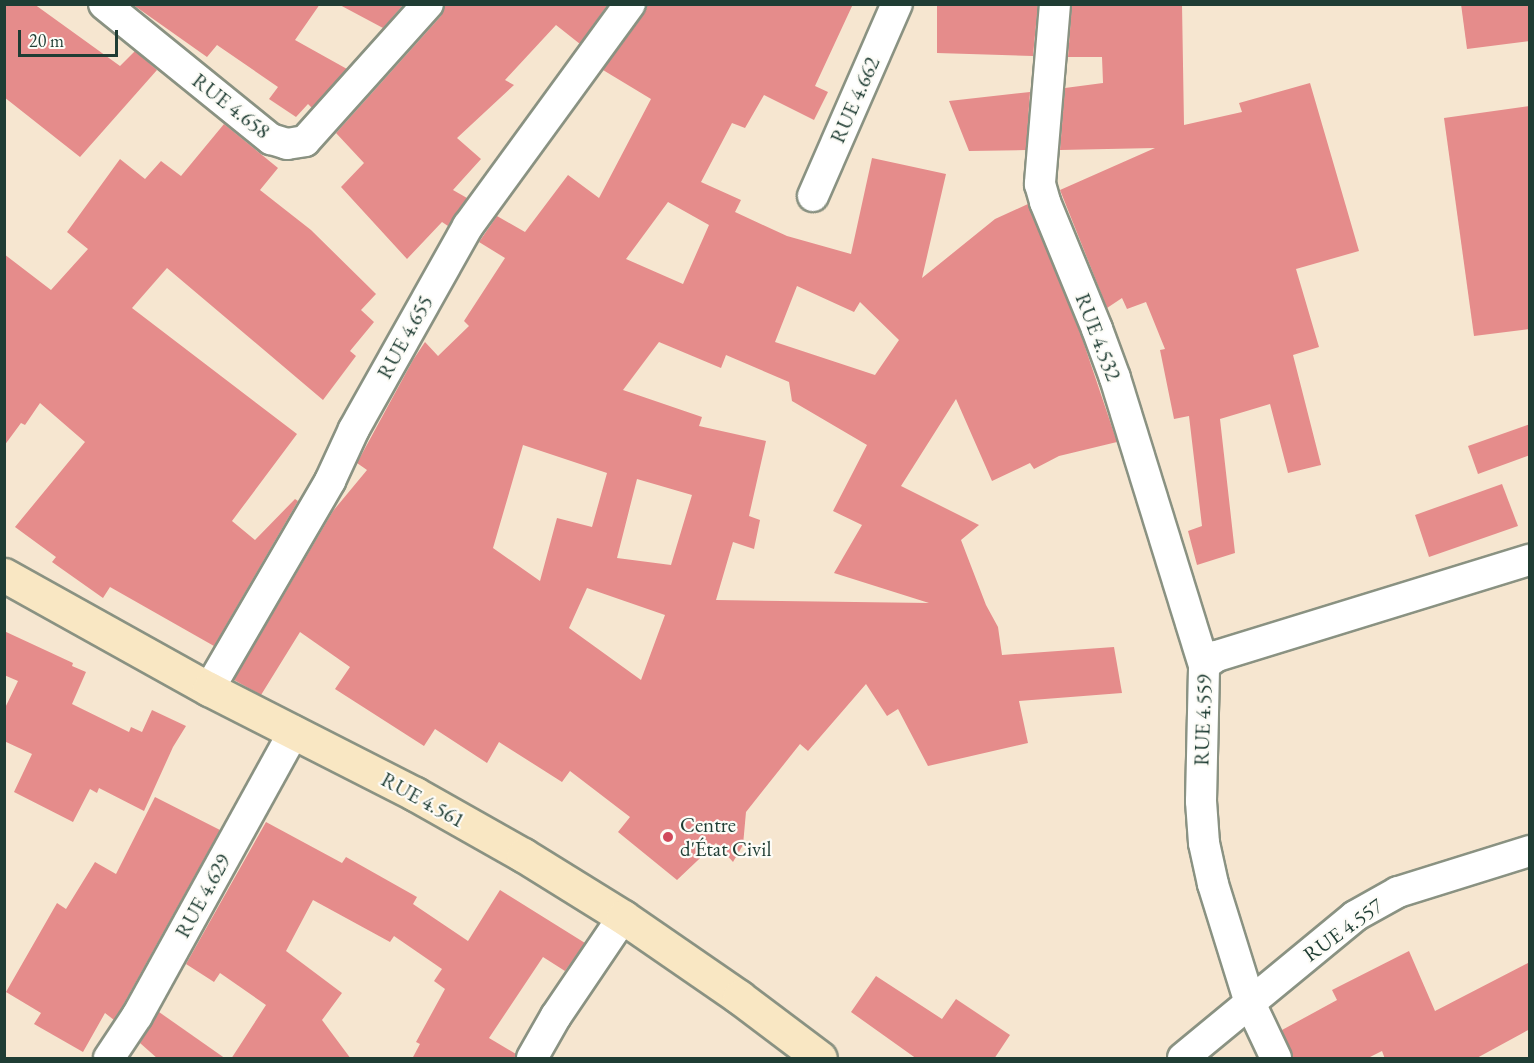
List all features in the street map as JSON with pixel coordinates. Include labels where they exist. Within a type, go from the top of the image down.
[{"type":"main road","name":"RUE 4.561","points":[[4,575],[209,688],[416,794],[623,917],[739,997],[820,1059]]},
{"type":"street","name":"RUE 4.658","points":[[104,4],[271,139],[287,144],[304,141],[428,4]]},
{"type":"street","name":"RUE 4.655","points":[[209,688],[330,481],[388,366],[468,226],[630,4]]},
{"type":"street","name":"RUE 4.662","points":[[813,196],[897,4]]},
{"type":"street","name":"RUE 4.532","points":[[1055,4],[1040,183],[1045,202],[1114,378],[1203,665]]},
{"type":"street","name":"RUE 4.559","points":[[1276,1059],[1250,1003],[1213,884],[1204,843],[1201,801],[1203,665],[1218,656],[1530,560]]},
{"type":"street","name":"RUE 4.629","points":[[109,1059],[136,1016],[294,732]]},
{"type":"street","name":"RUE 4.557","points":[[1183,1059],[1355,916],[1398,892],[1530,851]]},
{"type":"street","points":[[532,1059],[556,1016],[623,917]]},
{"type":"building","points":[[4,4],[34,4],[120,66],[135,51],[157,70],[80,157],[4,97]]},
{"type":"building","points":[[132,4],[320,4],[295,40],[347,69],[312,108],[308,104],[296,117],[269,99],[278,87],[217,45],[207,57]]},
{"type":"building","points":[[338,4],[404,4],[383,28]]},
{"type":"building","points":[[445,4],[608,4],[580,44],[556,25],[505,80],[514,85],[457,138],[481,159],[453,190],[467,198],[448,226],[442,222],[407,259],[341,187],[364,163],[336,133],[441,16]]},
{"type":"building","points":[[647,4],[853,4],[815,86],[828,92],[814,120],[764,95],[745,128],[732,123],[701,182],[741,200],[735,212],[787,236],[851,254],[872,158],[946,174],[922,278],[995,219],[1028,204],[1081,335],[1117,442],[1059,456],[1034,469],[1030,463],[992,481],[956,399],[901,486],[979,525],[961,540],[986,605],[998,627],[1002,655],[1114,647],[1122,693],[1019,701],[1028,743],[928,766],[898,709],[887,716],[866,684],[808,751],[800,744],[746,812],[743,845],[733,862],[716,843],[677,880],[618,832],[630,817],[570,771],[562,782],[499,742],[487,763],[435,729],[424,746],[335,689],[350,667],[300,632],[261,695],[234,680],[333,511],[367,470],[357,463],[413,360],[425,342],[438,356],[469,326],[464,321],[505,258],[479,242],[497,216],[525,232],[568,175],[599,198],[651,99],[603,70],[644,14]],"holes":[[[668,202],[709,225],[683,284],[626,259]],[[797,286],[854,312],[860,302],[899,340],[875,375],[775,342]],[[659,342],[721,368],[726,355],[789,382],[792,401],[867,445],[833,511],[862,525],[834,573],[929,603],[716,600],[733,542],[754,549],[760,520],[749,516],[766,441],[699,426],[702,417],[623,390]],[[523,445],[607,473],[592,527],[557,518],[540,581],[493,548]],[[637,479],[692,495],[671,565],[617,558]],[[587,588],[665,615],[641,680],[569,628]]]},
{"type":"building","points":[[937,4],[1038,4],[1033,56],[937,53]]},
{"type":"building","points":[[1072,4],[1182,4],[1184,125],[1242,112],[1239,103],[1310,83],[1359,251],[1296,269],[1319,347],[1293,355],[1321,465],[1288,473],[1270,404],[1220,419],[1235,553],[1197,565],[1188,531],[1202,526],[1189,416],[1174,419],[1160,350],[1165,349],[1146,302],[1127,309],[1122,298],[1107,308],[1060,190],[1155,148],[1060,150],[1065,88],[1103,83],[1102,57],[1068,57]]},
{"type":"building","points":[[1461,4],[1530,4],[1530,41],[1467,49]]},
{"type":"building","points":[[1030,92],[1026,150],[969,151],[949,101]]},
{"type":"building","points":[[1530,106],[1530,329],[1474,336],[1444,118]]},
{"type":"building","points":[[224,124],[278,168],[260,190],[311,230],[376,294],[361,310],[374,322],[350,351],[356,356],[323,400],[167,268],[132,308],[297,434],[232,521],[255,540],[295,499],[298,501],[214,646],[110,587],[103,598],[52,562],[56,557],[15,527],[85,442],[40,403],[25,425],[21,423],[4,446],[4,254],[51,290],[88,249],[67,232],[120,159],[145,179],[161,161],[181,176]]},
{"type":"building","points":[[1530,424],[1530,455],[1478,474],[1468,446]]},
{"type":"building","points":[[1502,484],[1518,526],[1429,557],[1415,515]]},
{"type":"building","points":[[4,631],[73,663],[72,666],[86,672],[72,704],[129,732],[131,727],[142,732],[152,710],[186,726],[173,747],[144,811],[99,788],[97,793],[90,789],[73,822],[14,792],[32,754],[4,741],[4,710],[18,681],[4,675]]},
{"type":"building","points":[[155,797],[220,830],[114,1020],[105,1013],[83,1052],[34,1024],[41,1013],[6,992],[57,903],[66,909],[95,862],[116,874]]},
{"type":"building","points":[[266,822],[342,863],[346,857],[417,897],[413,904],[468,941],[500,890],[585,943],[565,971],[543,957],[489,1038],[516,1054],[515,1059],[412,1059],[420,1044],[416,1042],[445,989],[434,981],[442,969],[394,936],[390,942],[313,900],[286,951],[342,993],[322,1020],[351,1059],[231,1059],[266,1005],[220,973],[214,982],[186,964]]},
{"type":"building","points":[[1409,951],[1435,1011],[1530,962],[1530,1029],[1475,1059],[1385,1059],[1382,1051],[1366,1059],[1293,1059],[1282,1030],[1337,1000],[1332,990]]},
{"type":"building","points":[[876,976],[942,1019],[956,999],[1010,1035],[994,1059],[917,1059],[851,1012]]},
{"type":"building","points":[[159,1012],[226,1059],[158,1059],[140,1043]]},
{"type":"place","name":"Centre d'État Civil","points":[[668,837]]}]
